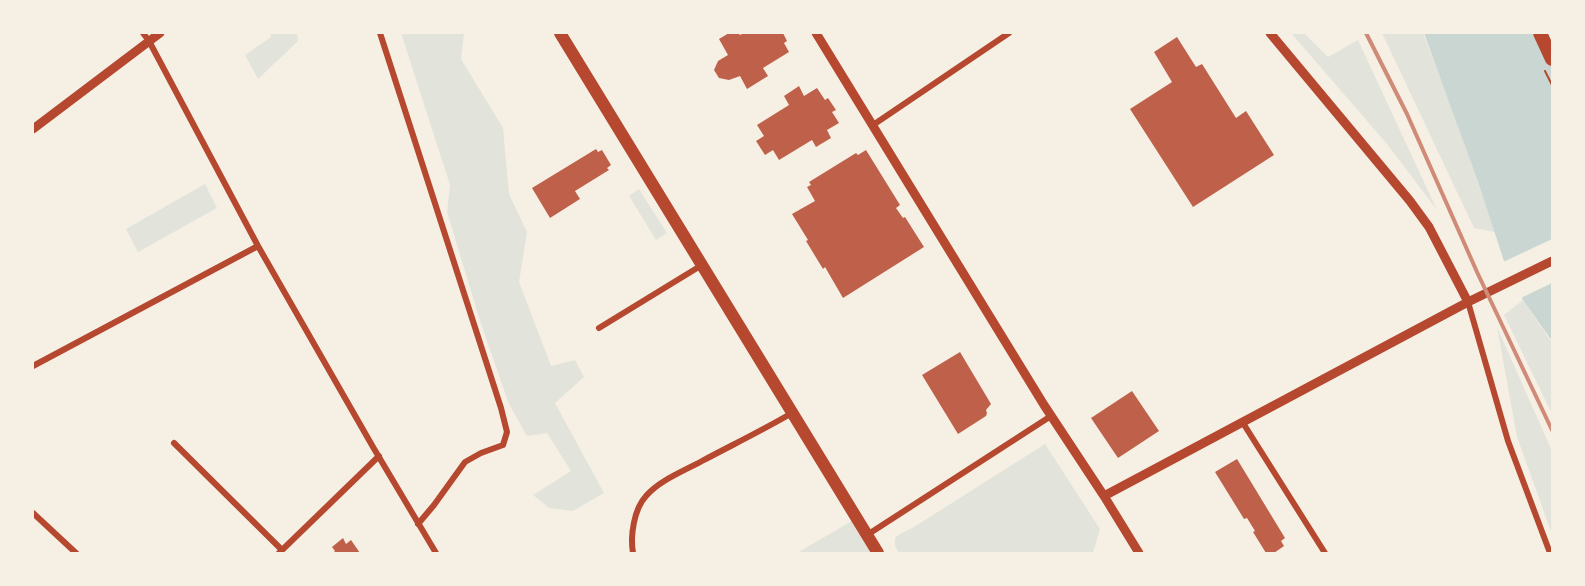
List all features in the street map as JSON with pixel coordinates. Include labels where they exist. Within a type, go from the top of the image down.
[{"type":"highway","points":[[1540,33],[1552,58]]},
{"type":"main road","points":[[560,33],[878,553]]},
{"type":"street","points":[[33,129],[146,37],[160,33]]},
{"type":"street","points":[[381,33],[498,397],[507,432],[503,445],[465,462],[418,524]]},
{"type":"street","points":[[816,33],[1051,416],[1139,553]]},
{"type":"street","points":[[873,125],[1009,33]]},
{"type":"street","points":[[1270,33],[1429,227],[1468,302],[1508,441],[1550,553]]},
{"type":"street","points":[[146,37],[258,246],[436,553]]},
{"type":"street","points":[[33,366],[258,246]]},
{"type":"street","points":[[1104,496],[1468,302],[1552,261]]},
{"type":"street","points":[[599,328],[702,265]]},
{"type":"street","points":[[633,553],[632,537],[636,515],[646,496],[689,468],[793,413]]},
{"type":"street","points":[[867,535],[1051,416]]},
{"type":"street","points":[[1243,423],[1325,553]]},
{"type":"street","points":[[174,444],[280,552],[379,456]]},
{"type":"street","points":[[33,513],[76,553]]},
{"type":"shaded area","points":[[270,33],[297,33],[298,41],[258,79],[245,55],[271,37]]},
{"type":"shaded area","points":[[401,33],[464,33],[461,59],[503,128],[509,194],[527,232],[519,282],[551,366],[575,360],[584,377],[555,403],[604,493],[573,511],[549,508],[533,495],[571,471],[547,433],[527,436],[509,404],[481,324],[447,212],[450,185]]},
{"type":"shaded area","points":[[1291,33],[1304,33],[1328,57],[1358,40],[1437,210],[1387,144]]},
{"type":"shaded area","points":[[1382,33],[1423,33],[1450,102],[1495,232],[1474,228]]},
{"type":"shaded area","points":[[1424,33],[1546,33],[1552,49],[1552,341],[1523,300],[1504,261]]},
{"type":"shaded area","points":[[205,184],[217,208],[138,252],[126,229]]},
{"type":"shaded area","points":[[639,189],[667,233],[656,240],[629,196]]},
{"type":"shaded area","points":[[1523,300],[1552,343],[1552,414],[1504,315]]},
{"type":"shaded area","points":[[1497,327],[1552,451],[1552,534],[1517,437]]},
{"type":"shaded area","points":[[1045,444],[1100,529],[1093,553],[899,553],[895,546],[895,538],[900,534]]},
{"type":"shaded area","points":[[857,518],[872,553],[797,553]]},
{"type":"pier","points":[[1552,239],[1552,283],[1521,298],[1503,262]]},
{"type":"building","points":[[729,33],[740,35],[744,33],[783,33],[787,41],[784,43],[789,52],[763,68],[768,76],[747,89],[740,76],[729,80],[719,78],[714,70],[718,61],[728,55],[719,39]]},
{"type":"building","points":[[1177,37],[1196,67],[1202,64],[1236,118],[1246,111],[1274,155],[1193,207],[1130,109],[1172,82],[1154,52]]},
{"type":"building","points":[[799,86],[804,96],[817,88],[825,100],[828,98],[836,110],[832,112],[839,123],[827,130],[831,138],[816,147],[812,140],[779,160],[773,150],[765,155],[756,141],[764,136],[757,125],[789,105],[784,96]]},
{"type":"building","points":[[596,149],[598,152],[602,150],[611,165],[607,168],[609,170],[575,191],[580,199],[550,218],[532,188]]},
{"type":"building","points":[[866,150],[900,205],[896,208],[903,218],[905,217],[924,247],[843,298],[806,241],[808,240],[792,214],[815,201],[807,187],[811,185],[809,182],[856,153],[858,155]]},
{"type":"building","points":[[960,352],[991,404],[986,410],[986,416],[958,434],[922,375]]},
{"type":"building","points":[[1132,391],[1159,431],[1118,458],[1091,418]]},
{"type":"building","points":[[1237,459],[1285,538],[1281,541],[1284,546],[1274,553],[1266,553],[1247,518],[1244,519],[1215,472]]},
{"type":"building","points":[[343,538],[346,544],[351,540],[360,553],[333,553],[335,551],[332,547]]},
{"type":"railway","points":[[1366,33],[1407,114],[1477,272],[1552,430]]}]
